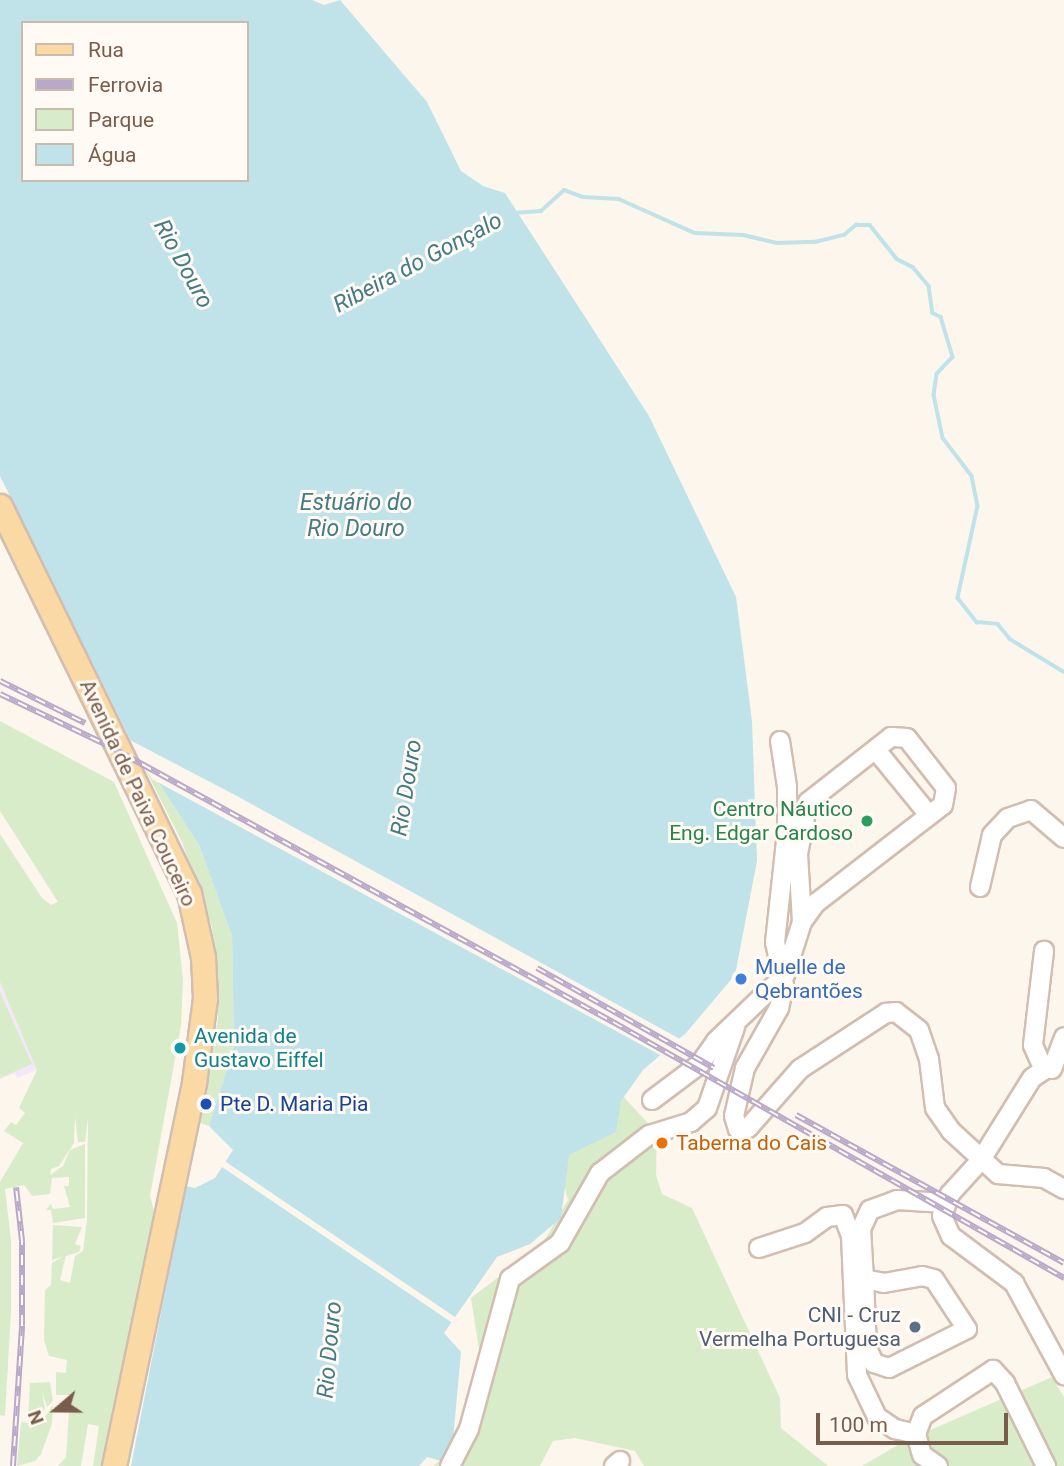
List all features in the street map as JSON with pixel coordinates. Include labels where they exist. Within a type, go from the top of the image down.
[{"type":"main road","name":"Avenida de Paiva Couceiro","points":[[0,506],[8,535],[189,893],[203,957],[205,998],[194,1083],[114,1466]]},
{"type":"street","points":[[802,922],[798,855],[808,802],[891,737],[907,738],[946,788],[943,805],[816,903],[802,922],[785,975],[779,1008],[745,1068],[734,1116],[738,1129],[748,1128],[800,1069],[886,1013],[896,1012],[913,1023],[924,1042],[940,1120],[998,1174],[1044,1178],[1064,1189]]},
{"type":"street","points":[[780,741],[787,832],[775,942],[785,975]]},
{"type":"street","points":[[876,750],[929,815]]},
{"type":"street","points":[[980,887],[992,835],[1009,818],[1031,810],[1064,838]]},
{"type":"street","points":[[1044,951],[1033,1045],[1053,1071]]},
{"type":"street","points":[[652,1100],[700,1064],[716,1041],[735,1027],[785,975]]},
{"type":"street","points":[[450,1466],[469,1429],[510,1279],[560,1243],[597,1176],[658,1130],[691,1122],[707,1108],[735,1027]]},
{"type":"street","points":[[1053,1071],[1064,1037]]},
{"type":"street","points":[[1053,1071],[1032,1078],[981,1160],[944,1203],[943,1224],[1014,1283],[1064,1375]]},
{"type":"street","points":[[864,1279],[884,1283],[922,1276],[934,1279],[967,1329],[909,1360],[888,1368],[874,1363],[867,1348],[861,1229],[870,1210],[897,1200],[944,1203]]},
{"type":"street","points":[[759,1248],[805,1233],[827,1217],[843,1215],[850,1236],[857,1375],[877,1417],[895,1429],[916,1434]]},
{"type":"street","points":[[938,1466],[922,1455],[916,1434],[923,1416],[993,1370],[1005,1383],[1046,1466]]},
{"type":"shaded area","points":[[0,982],[36,1064],[37,1070],[17,1078],[15,1073],[0,1079]]},
{"type":"green space","points":[[0,721],[114,782],[177,923],[183,980],[181,1026],[150,1196],[157,1222],[108,1466],[93,1466],[99,1426],[88,1424],[81,1466],[58,1466],[66,1457],[70,1395],[56,1395],[56,1372],[66,1373],[67,1360],[49,1356],[44,1340],[45,1290],[51,1285],[52,1263],[66,1255],[60,1280],[70,1283],[75,1256],[83,1251],[87,1219],[88,1118],[85,1142],[78,1142],[75,1117],[74,1143],[59,1166],[51,1169],[50,1175],[63,1166],[70,1150],[85,1144],[85,1218],[53,1223],[51,1210],[46,1210],[51,1204],[53,1209],[70,1207],[64,1186],[69,1186],[69,1177],[52,1178],[50,1194],[32,1196],[24,1185],[5,1189],[11,1240],[11,1312],[5,1416],[0,1415],[0,1182],[23,1143],[4,1131],[11,1122],[16,1125],[25,1113],[19,1108],[37,1070],[0,982],[0,834],[42,898],[51,905],[58,902],[0,811]]},
{"type":"green space","points":[[130,739],[199,845],[232,936],[234,1047],[209,1126],[200,1123],[218,1018],[212,927],[182,842]]},
{"type":"green space","points":[[0,992],[32,1064],[0,1078]]},
{"type":"green space","points":[[622,1095],[657,1133],[656,1175],[662,1194],[692,1208],[780,1398],[781,1428],[828,1466],[644,1466],[635,1451],[575,1438],[553,1441],[540,1466],[433,1466],[456,1448],[481,1363],[471,1298],[543,1243],[568,1200],[554,1148]]},
{"type":"green space","points":[[53,1225],[82,1227],[75,1244],[81,1246],[79,1252],[52,1260]]},
{"type":"green space","points":[[1052,1377],[1064,1397],[1064,1466],[862,1466],[903,1442]]},
{"type":"green space","points":[[50,1382],[53,1401],[47,1407],[42,1391],[45,1409],[39,1420],[28,1421],[30,1383]]},
{"type":"green space","points":[[53,1405],[52,1424],[41,1454],[35,1461],[17,1466],[21,1422],[40,1424]]},
{"type":"water","name":"Estuário do Rio Douro","points":[[0,0],[312,0],[324,5],[340,0],[427,102],[461,171],[483,186],[505,193],[649,416],[736,597],[752,721],[757,861],[735,975],[686,1033],[643,1070],[621,1101],[616,1132],[569,1155],[561,1218],[530,1244],[497,1257],[444,1333],[461,1352],[453,1440],[441,1461],[427,1457],[419,1466],[131,1466],[186,1186],[195,1188],[215,1178],[233,1150],[209,1126],[234,1047],[232,936],[199,845],[130,739],[0,476]]},
{"type":"pier","points":[[126,738],[682,1040],[662,1056],[152,779]]},
{"type":"pier","points":[[223,1160],[458,1319],[454,1324],[219,1165]]},
{"type":"waterway","name":"Ribeira do Gonçalo","points":[[513,213],[541,211],[564,190],[583,197],[619,199],[695,233],[743,235],[777,243],[815,242],[844,235],[856,225],[870,225],[897,259],[913,267],[929,286],[933,313],[941,317],[953,357],[937,374],[934,395],[943,438],[972,476],[978,506],[958,598],[977,622],[998,624],[1010,639],[1064,672]]},
{"type":"railway","points":[[0,681],[85,723]]},
{"type":"railway","points":[[0,694],[107,745],[613,1022],[1064,1278]]},
{"type":"railway","points":[[537,968],[714,1068]]},
{"type":"railway","points":[[796,1115],[1064,1263]]},
{"type":"railway","points":[[13,1466],[22,1325],[22,1241],[16,1187]]},
{"type":"place","name":"Centro Náutico Eng. Edgar Cardoso","points":[[867,821]]},
{"type":"place","name":"Muelle de Qebrantões","points":[[741,979]]},
{"type":"place","name":"Avenida de Gustavo Eiffel","points":[[180,1048]]},
{"type":"place","name":"Pte D. Maria Pia","points":[[206,1104]]},
{"type":"place","name":"Taberna do Cais","points":[[662,1143]]},
{"type":"place","name":"CNI - Cruz Vermelha Portuguesa","points":[[915,1327]]},
{"type":"water label","name":"Rio Douro","points":[[183,264]]},
{"type":"water label","name":"Rio Douro","points":[[407,788]]},
{"type":"water label","name":"Rio Douro","points":[[330,1350]]}]
